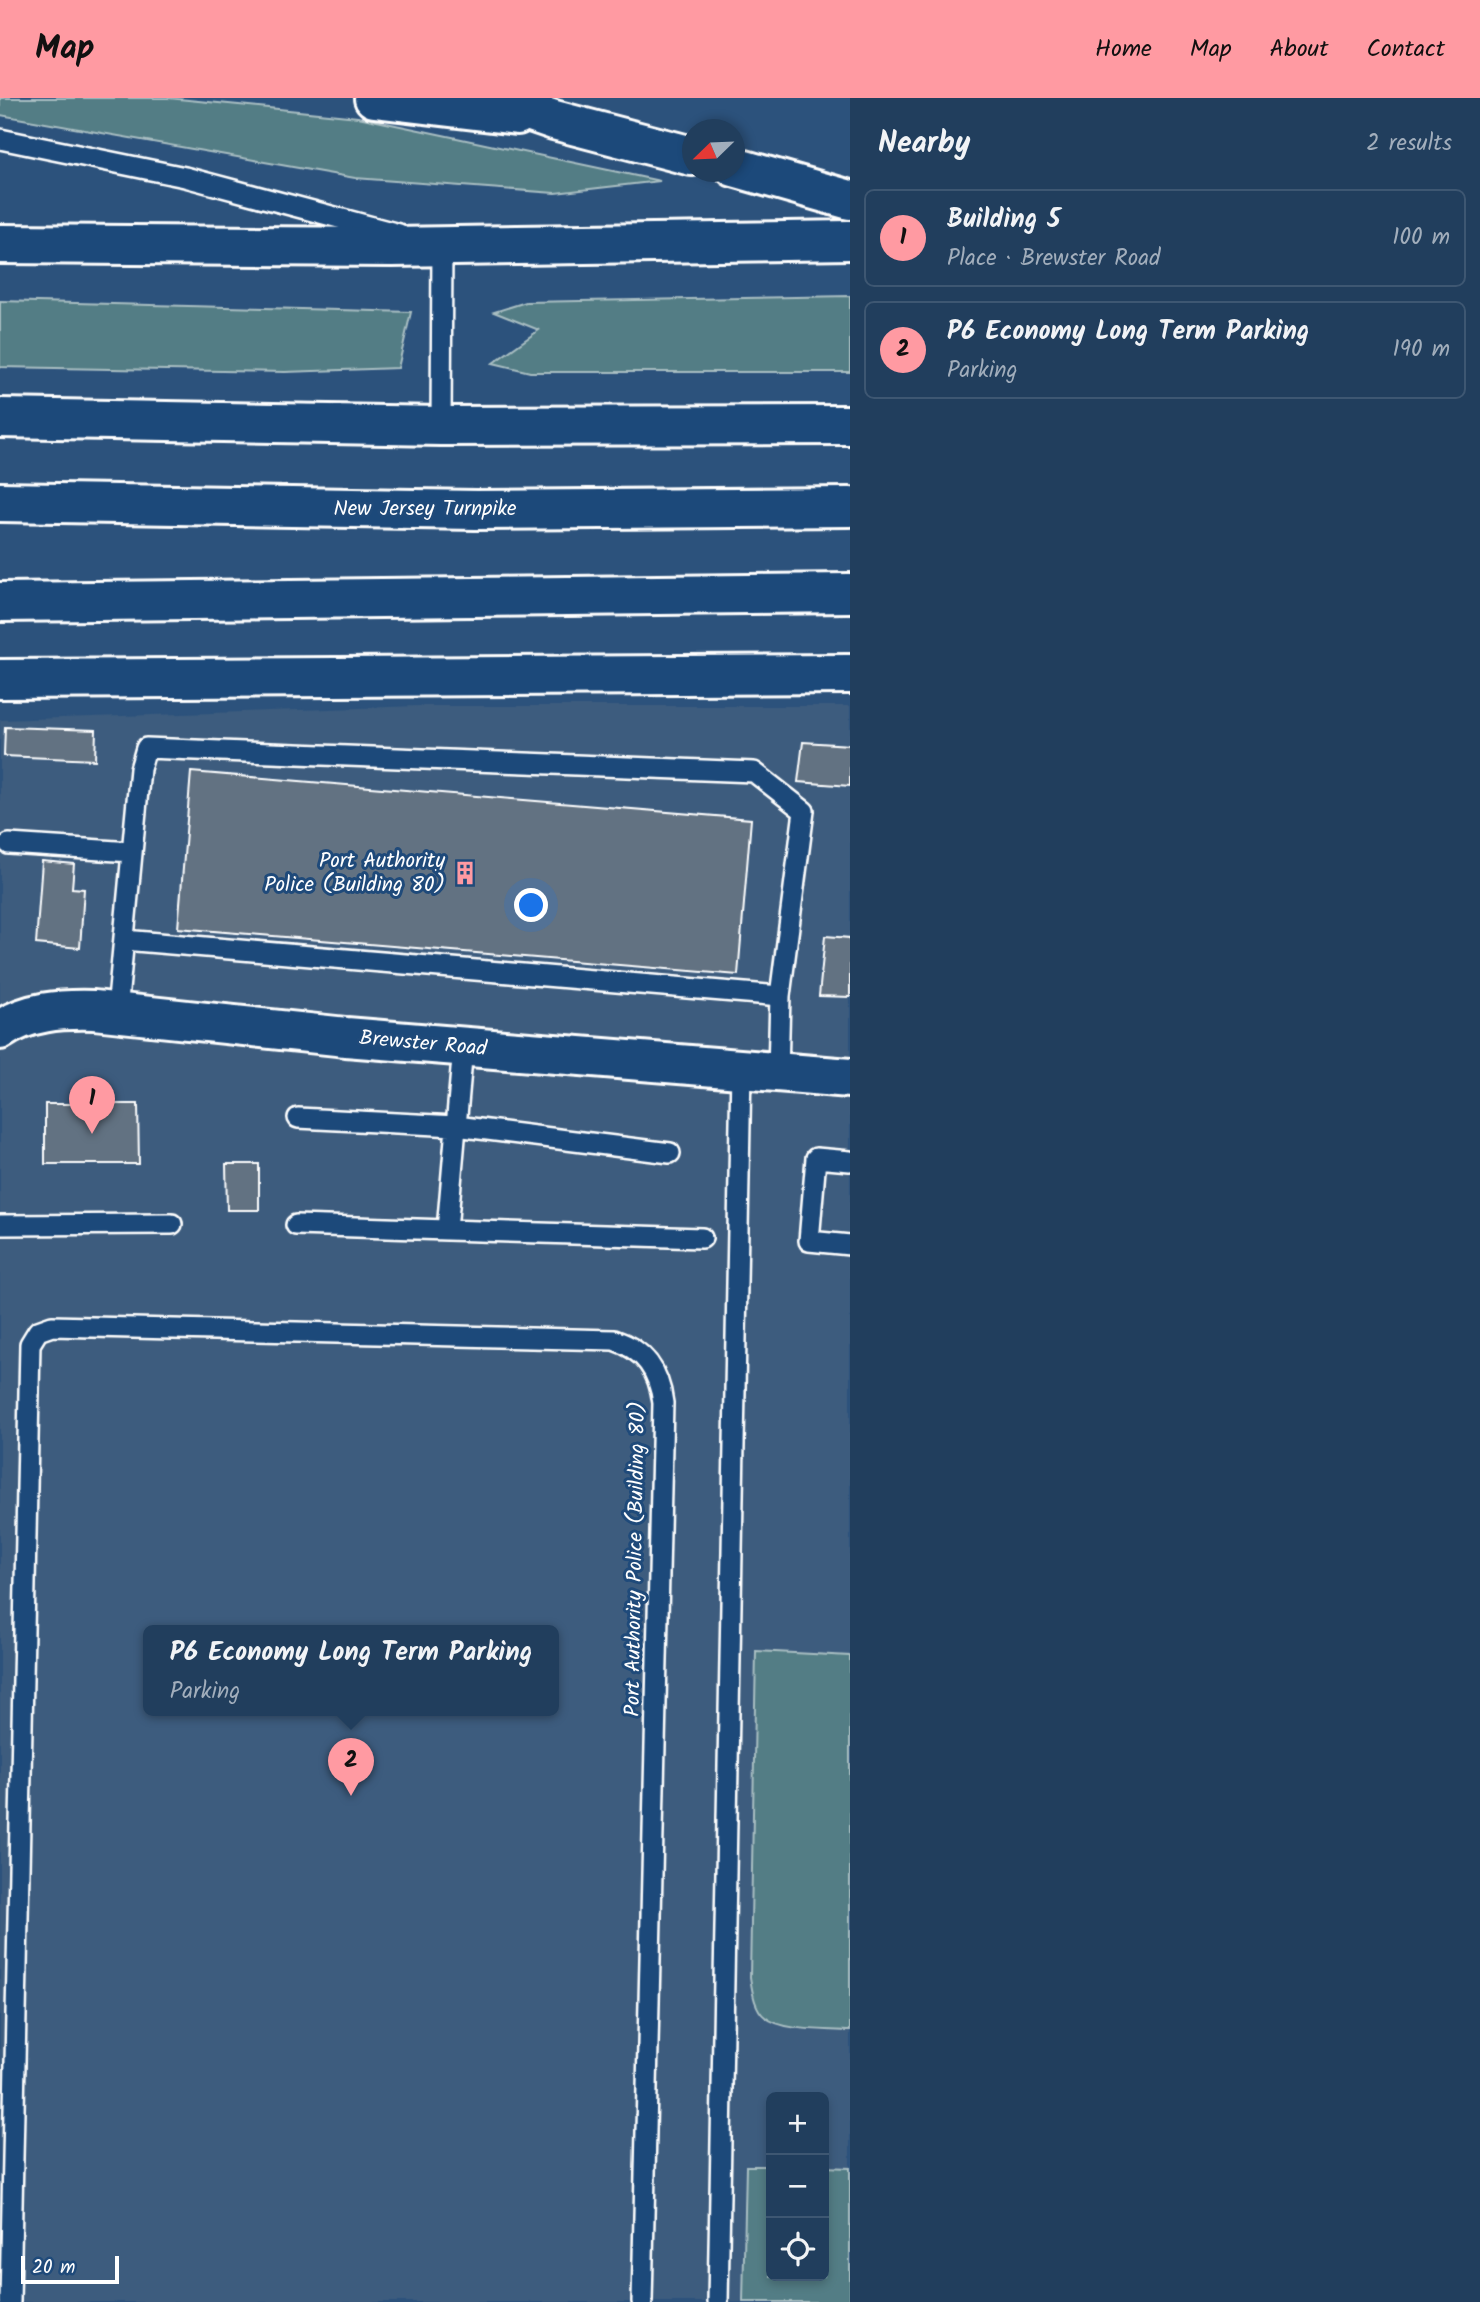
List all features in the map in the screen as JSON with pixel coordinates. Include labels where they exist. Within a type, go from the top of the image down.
[{"type":"main road","points":[[374,98],[554,120]]},
{"type":"main road","points":[[490,98],[554,120],[682,153]]},
{"type":"main road","points":[[745,170],[850,200]]},
{"type":"main road","points":[[0,244],[442,246],[850,240]]},
{"type":"main road","points":[[0,418],[441,426],[850,425]]},
{"type":"main road","name":"New Jersey Turnpike","points":[[0,502],[476,510],[850,507]]},
{"type":"main road","points":[[0,602],[850,593]]},
{"type":"main road","points":[[0,679],[850,674]]},
{"type":"main road","name":"Brewster Road","points":[[0,1030],[40,1013],[74,1009],[117,1011],[290,1032],[850,1078]]},
{"type":"lane","points":[[0,139],[185,177],[442,246],[441,426]]},
{"type":"lane","points":[[117,1011],[140,769],[146,748],[754,772],[804,811],[780,996],[759,1071],[718,2302]]},
{"type":"lane","points":[[9,844],[132,852]]},
{"type":"lane","points":[[124,940],[780,996]]},
{"type":"lane","points":[[447,1230],[463,1047]]},
{"type":"lane","points":[[298,1118],[456,1126],[670,1153]]},
{"type":"lane","points":[[850,1161],[816,1158],[809,1241],[850,1245]]},
{"type":"lane","points":[[0,1224],[172,1224]]},
{"type":"lane","points":[[296,1225],[702,1238]]},
{"type":"lane","name":"Port Authority Police (Building 80)","points":[[10,2302],[30,1344],[38,1331],[52,1326],[614,1340],[641,1353],[653,1369],[661,1388],[663,1403],[642,2302]]},
{"type":"shaded area","points":[[418,706],[850,706],[850,2302],[0,2302],[0,720]]},
{"type":"green space","points":[[0,98],[168,98],[358,117],[660,181],[555,193],[355,178],[0,115]]},
{"type":"green space","points":[[850,296],[850,372],[530,372],[493,363],[539,330],[494,312],[526,302]]},
{"type":"green space","points":[[0,301],[411,312],[398,368],[285,372],[0,367]]},
{"type":"green space","points":[[756,1651],[850,1656],[850,2031],[806,2029],[773,2022],[761,2013],[754,1998],[750,1977]]},
{"type":"green space","points":[[746,2166],[766,2166],[766,2281],[829,2281],[829,2167],[850,2168],[850,2302],[743,2302]]},
{"type":"building","points":[[5,727],[96,730],[95,760],[4,756]]},
{"type":"building","points":[[803,742],[850,745],[850,786],[798,782]]},
{"type":"building","name":"Port Authority Police (Building 80)","points":[[191,772],[751,819],[738,975],[178,928]]},
{"type":"building","points":[[42,861],[74,864],[72,888],[84,889],[80,948],[36,944]]},
{"type":"building","points":[[825,936],[850,938],[850,997],[819,996]]},
{"type":"building","points":[[45,1104],[138,1104],[139,1164],[45,1164]]},
{"type":"building","points":[[226,1164],[259,1164],[259,1210],[227,1210]]},
{"type":"place","name":"Port Authority Police (Building 80)","points":[[465,873]]},
{"type":"place","name":"Building 5","points":[[92,1134]]},
{"type":"place","name":"P6 Economy Long Term Parking","points":[[351,1796]]}]
